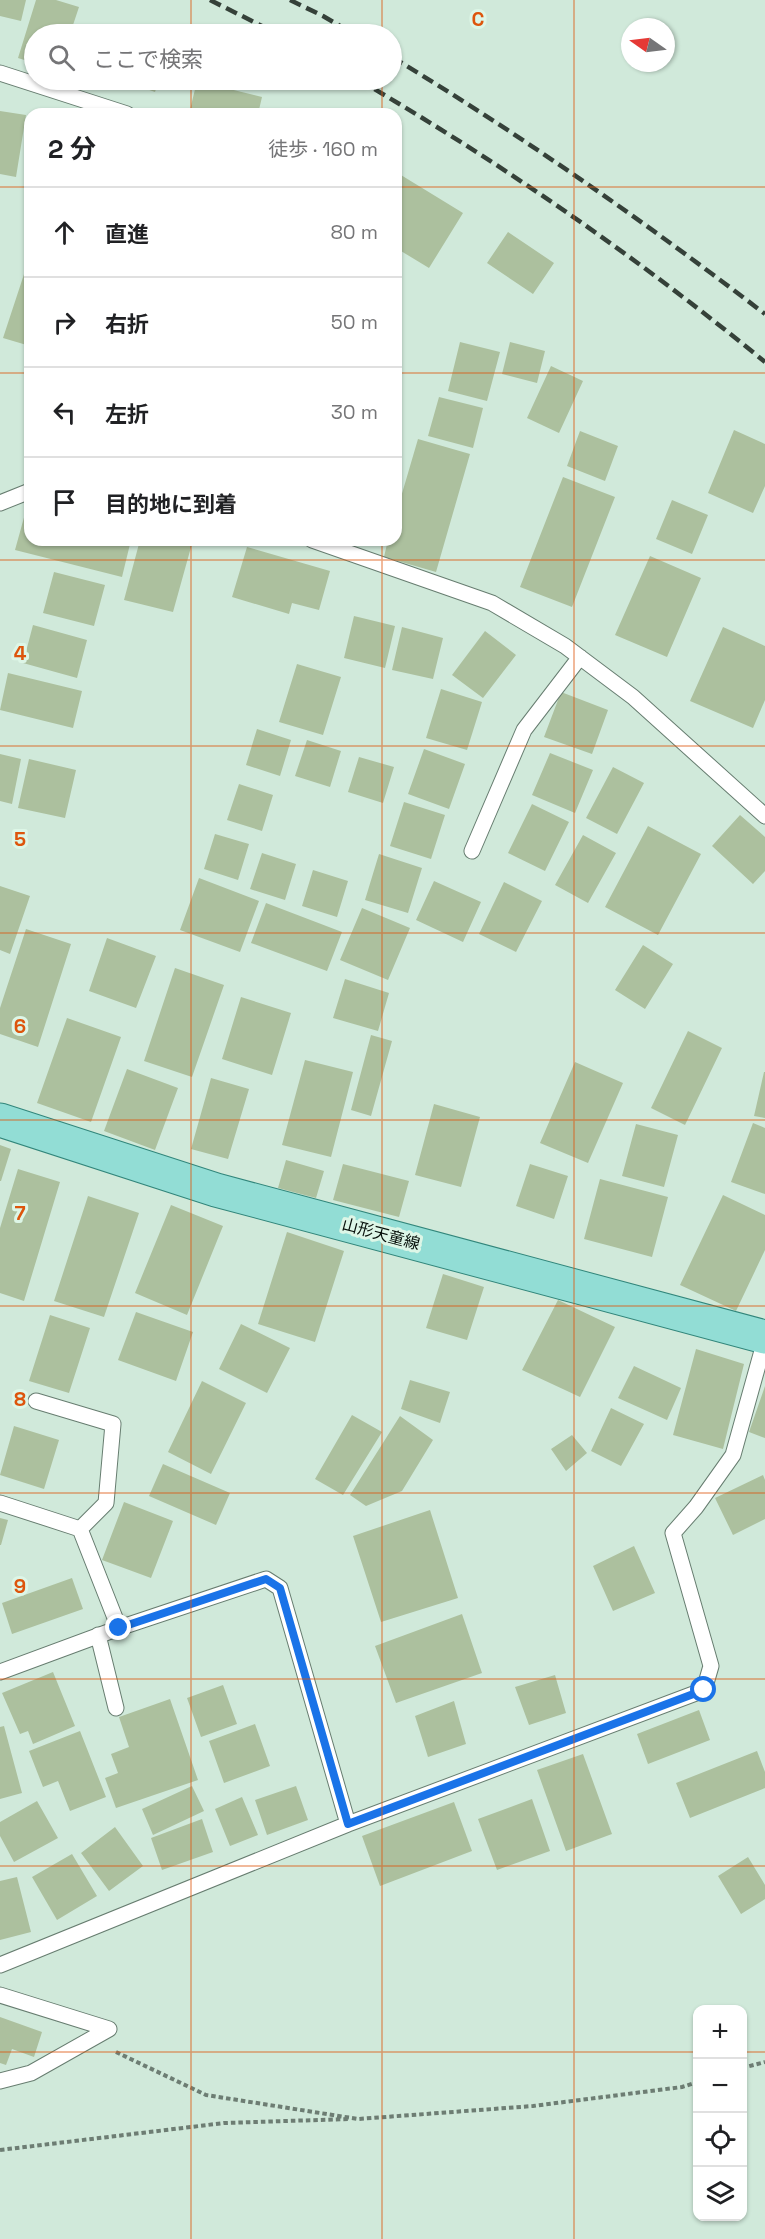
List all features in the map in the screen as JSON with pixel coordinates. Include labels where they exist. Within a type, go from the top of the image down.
[{"type":"main road","name":"山形天童線","points":[[0,1120],[216,1190],[765,1338]]},
{"type":"lane","points":[[0,74],[24,82]]},
{"type":"lane","points":[[51,90],[108,108]]},
{"type":"lane","points":[[0,503],[24,493]]},
{"type":"lane","points":[[329,546],[492,603],[565,646],[633,697],[765,816]]},
{"type":"lane","points":[[472,851],[524,730],[580,657]]},
{"type":"lane","points":[[0,1965],[348,1824],[704,1690],[711,1666],[673,1533],[696,1507],[733,1455],[765,1338]]},
{"type":"lane","points":[[36,1401],[113,1424],[106,1503],[80,1529]]},
{"type":"lane","points":[[0,1503],[80,1529]]},
{"type":"lane","points":[[80,1529],[119,1628]]},
{"type":"lane","points":[[0,1672],[98,1635],[266,1579],[280,1588],[348,1824]]},
{"type":"lane","points":[[98,1635],[116,1708]]},
{"type":"lane","points":[[0,1995],[109,2029]]},
{"type":"lane","points":[[0,2080],[31,2073],[109,2029]]},
{"type":"path","points":[[109,2029],[116,2054],[206,2095],[358,2118]]},
{"type":"path","points":[[747,2067],[765,2062]]},
{"type":"path","points":[[0,2150],[224,2123],[358,2118],[533,2106],[682,2087],[693,2084]]},
{"type":"building","points":[[0,0],[26,0],[21,21],[0,16]]},
{"type":"building","points":[[36,0],[56,0],[79,7],[73,24],[29,24]]},
{"type":"building","points":[[24,39],[24,60],[18,58]]},
{"type":"building","points":[[195,90],[234,90],[262,97],[259,108],[190,108]]},
{"type":"building","points":[[0,111],[24,115],[16,177],[0,174]]},
{"type":"building","points":[[402,176],[463,213],[429,268],[402,252]]},
{"type":"building","points":[[508,232],[554,263],[533,294],[487,263]]},
{"type":"building","points":[[24,274],[24,344],[3,338]]},
{"type":"building","points":[[460,342],[500,352],[487,401],[448,391]]},
{"type":"building","points":[[510,342],[545,351],[537,383],[502,374]]},
{"type":"building","points":[[551,366],[583,381],[559,433],[527,418]]},
{"type":"building","points":[[439,397],[483,408],[473,448],[428,436]]},
{"type":"building","points":[[734,430],[765,444],[765,486],[753,513],[708,493]]},
{"type":"building","points":[[580,431],[618,446],[605,481],[567,466]]},
{"type":"building","points":[[418,439],[470,454],[436,572],[384,557],[387,546],[402,546],[402,494]]},
{"type":"building","points":[[563,477],[615,497],[572,607],[520,587]]},
{"type":"building","points":[[672,500],[708,515],[692,554],[656,539]]},
{"type":"building","points":[[24,517],[24,546],[130,546],[122,577],[15,550]]},
{"type":"building","points":[[138,546],[191,546],[173,612],[124,600]]},
{"type":"building","points":[[247,547],[330,571],[319,610],[292,603],[289,614],[232,597]]},
{"type":"building","points":[[650,556],[701,578],[667,657],[615,635]]},
{"type":"building","points":[[54,572],[105,585],[94,626],[43,613]]},
{"type":"building","points":[[354,616],[395,626],[385,668],[344,658]]},
{"type":"building","points":[[33,625],[87,640],[77,678],[23,663]]},
{"type":"building","points":[[402,627],[443,638],[433,679],[392,670]]},
{"type":"building","points":[[723,627],[765,646],[765,700],[753,728],[690,701]]},
{"type":"building","points":[[485,631],[516,655],[483,698],[452,675]]},
{"type":"building","points":[[297,664],[341,677],[323,735],[279,722]]},
{"type":"building","points":[[8,673],[82,691],[73,728],[0,710]]},
{"type":"building","points":[[441,689],[482,702],[467,750],[426,738]]},
{"type":"building","points":[[561,692],[608,710],[592,754],[544,737]]},
{"type":"building","points":[[257,729],[291,740],[280,776],[246,765]]},
{"type":"building","points":[[307,740],[341,751],[330,787],[295,776]]},
{"type":"building","points":[[424,749],[465,764],[449,809],[408,794]]},
{"type":"building","points":[[550,753],[593,770],[575,813],[532,795]]},
{"type":"building","points":[[0,754],[21,759],[12,804],[0,801]]},
{"type":"building","points":[[359,757],[394,767],[383,803],[348,792]]},
{"type":"building","points":[[29,759],[76,770],[65,818],[18,808]]},
{"type":"building","points":[[613,767],[644,783],[617,834],[586,818]]},
{"type":"building","points":[[239,784],[273,795],[262,831],[227,820]]},
{"type":"building","points":[[404,802],[445,815],[431,859],[390,846]]},
{"type":"building","points":[[532,804],[569,822],[545,871],[508,853]]},
{"type":"building","points":[[740,815],[765,837],[765,871],[753,884],[712,846]]},
{"type":"building","points":[[648,826],[701,854],[658,935],[605,907]]},
{"type":"building","points":[[215,834],[249,844],[238,880],[204,869]]},
{"type":"building","points":[[583,835],[616,853],[588,903],[555,885]]},
{"type":"building","points":[[262,853],[296,864],[285,900],[250,889]]},
{"type":"building","points":[[379,854],[422,868],[408,913],[365,900]]},
{"type":"building","points":[[313,870],[348,881],[337,917],[302,906]]},
{"type":"building","points":[[199,878],[259,901],[240,952],[180,930]]},
{"type":"building","points":[[434,881],[481,902],[463,942],[416,920]]},
{"type":"building","points":[[504,882],[542,901],[516,952],[479,934]]},
{"type":"building","points":[[0,886],[30,896],[10,954],[0,950]]},
{"type":"building","points":[[266,903],[342,932],[327,971],[251,943]]},
{"type":"building","points":[[362,908],[410,928],[388,980],[340,960]]},
{"type":"building","points":[[26,929],[71,944],[38,1047],[0,1034],[0,1008]]},
{"type":"building","points":[[107,938],[156,956],[136,1008],[89,991]]},
{"type":"building","points":[[643,945],[673,964],[645,1009],[615,990]]},
{"type":"building","points":[[175,968],[224,985],[192,1077],[144,1061]]},
{"type":"building","points":[[345,979],[389,993],[378,1031],[333,1018]]},
{"type":"building","points":[[241,997],[291,1013],[272,1075],[222,1059]]},
{"type":"building","points":[[67,1018],[121,1037],[91,1122],[37,1103]]},
{"type":"building","points":[[688,1031],[722,1048],[685,1125],[651,1108]]},
{"type":"building","points":[[371,1035],[392,1041],[371,1116],[351,1110]]},
{"type":"building","points":[[305,1060],[353,1072],[331,1157],[282,1145]]},
{"type":"building","points":[[575,1062],[623,1083],[588,1163],[540,1143]]},
{"type":"building","points":[[127,1069],[178,1088],[155,1150],[104,1131]]},
{"type":"building","points":[[765,1072],[765,1118],[754,1116]]},
{"type":"building","points":[[211,1078],[249,1089],[228,1159],[191,1149]]},
{"type":"building","points":[[434,1104],[480,1117],[461,1187],[415,1175]]},
{"type":"building","points":[[753,1123],[765,1128],[765,1194],[731,1182]]},
{"type":"building","points":[[636,1124],[678,1135],[664,1187],[622,1176]]},
{"type":"building","points":[[0,1145],[11,1149],[1,1181],[0,1181]]},
{"type":"building","points":[[286,1160],[324,1171],[316,1198],[278,1188]]},
{"type":"building","points":[[343,1164],[409,1181],[399,1217],[333,1200]]},
{"type":"building","points":[[530,1164],[568,1176],[554,1219],[516,1206]]},
{"type":"building","points":[[18,1169],[60,1182],[24,1301],[0,1293],[0,1228]]},
{"type":"building","points":[[600,1179],[668,1197],[652,1257],[584,1239]]},
{"type":"building","points":[[723,1195],[765,1215],[765,1250],[736,1311],[680,1285]]},
{"type":"building","points":[[88,1196],[139,1213],[104,1317],[54,1301]]},
{"type":"building","points":[[171,1205],[223,1226],[187,1315],[135,1293]]},
{"type":"building","points":[[287,1232],[344,1251],[315,1342],[258,1324]]},
{"type":"building","points":[[443,1274],[484,1287],[467,1340],[426,1328]]},
{"type":"building","points":[[558,1300],[615,1327],[580,1397],[522,1370]]},
{"type":"building","points":[[136,1312],[193,1332],[176,1381],[118,1360]]},
{"type":"building","points":[[50,1315],[90,1328],[69,1393],[29,1381]]},
{"type":"building","points":[[241,1324],[290,1348],[267,1393],[219,1369]]},
{"type":"building","points":[[696,1349],[744,1364],[723,1449],[673,1435]]},
{"type":"building","points":[[634,1366],[681,1388],[667,1420],[618,1398]]},
{"type":"building","points":[[410,1380],[450,1392],[440,1423],[401,1409]]},
{"type":"building","points":[[202,1381],[246,1403],[211,1474],[168,1452]]},
{"type":"building","points":[[765,1386],[765,1438],[749,1432]]},
{"type":"building","points":[[611,1408],[644,1424],[621,1466],[591,1451]]},
{"type":"building","points":[[352,1415],[382,1432],[343,1495],[315,1479]]},
{"type":"building","points":[[400,1416],[433,1440],[402,1491],[366,1506],[350,1495]]},
{"type":"building","points":[[14,1426],[59,1440],[44,1489],[0,1475]]},
{"type":"building","points":[[572,1435],[587,1453],[566,1471],[551,1449]]},
{"type":"building","points":[[163,1464],[230,1493],[216,1525],[149,1496]]},
{"type":"building","points":[[763,1475],[765,1519],[733,1535],[715,1498]]},
{"type":"building","points":[[124,1502],[173,1521],[151,1578],[102,1560]]},
{"type":"building","points":[[430,1510],[458,1598],[381,1622],[353,1536]]},
{"type":"building","points":[[0,1518],[8,1520],[1,1545],[0,1545]]},
{"type":"building","points":[[634,1546],[655,1593],[613,1611],[593,1566]]},
{"type":"building","points":[[72,1578],[83,1609],[12,1634],[2,1603]]},
{"type":"building","points":[[462,1614],[482,1673],[396,1703],[375,1646]]},
{"type":"building","points":[[53,1672],[75,1726],[33,1744],[28,1731],[20,1734],[2,1693]]},
{"type":"building","points":[[555,1675],[566,1713],[529,1725],[515,1687]]},
{"type":"building","points":[[223,1685],[237,1724],[201,1737],[187,1698]]},
{"type":"building","points":[[170,1699],[198,1780],[116,1808],[105,1778],[118,1773],[111,1754],[129,1747],[119,1717]]},
{"type":"building","points":[[454,1701],[466,1744],[428,1757],[415,1716]]},
{"type":"building","points":[[699,1710],[710,1740],[648,1764],[637,1734]]},
{"type":"building","points":[[255,1724],[270,1766],[224,1783],[209,1741]]},
{"type":"building","points":[[4,1726],[22,1793],[0,1799],[0,1727]]},
{"type":"building","points":[[80,1731],[106,1797],[70,1811],[58,1781],[43,1787],[29,1751]]},
{"type":"building","points":[[757,1751],[765,1772],[765,1788],[690,1818],[676,1783]]},
{"type":"building","points":[[583,1754],[612,1834],[566,1851],[537,1770]]},
{"type":"building","points":[[192,1786],[204,1811],[153,1835],[142,1809]]},
{"type":"building","points":[[296,1786],[308,1820],[267,1835],[255,1800]]},
{"type":"building","points":[[242,1797],[258,1835],[230,1846],[215,1809]]},
{"type":"building","points":[[532,1799],[550,1851],[497,1870],[478,1819]]},
{"type":"building","points":[[37,1801],[58,1838],[14,1862],[0,1836],[0,1822]]},
{"type":"building","points":[[454,1802],[472,1851],[380,1886],[362,1836]]},
{"type":"building","points":[[202,1819],[213,1852],[162,1870],[151,1838]]},
{"type":"building","points":[[115,1827],[143,1866],[109,1891],[81,1853]]},
{"type":"building","points":[[72,1854],[97,1896],[57,1920],[32,1877]]},
{"type":"building","points":[[748,1857],[765,1885],[765,1899],[741,1914],[718,1876]]},
{"type":"building","points":[[17,1877],[31,1932],[0,1940],[0,1881]]},
{"type":"building","points":[[0,2017],[42,2032],[34,2057],[12,2049],[6,2065],[0,2063]]},
{"type":"railway","points":[[210,0],[258,24]]},
{"type":"railway","points":[[290,0],[337,24]]},
{"type":"railway","points":[[402,63],[582,180],[765,314]]},
{"type":"railway","points":[[376,90],[464,144],[567,213],[668,285],[765,362]]},
{"type":"route","points":[[119,1628],[266,1579],[280,1588],[348,1824],[704,1690]]}]
